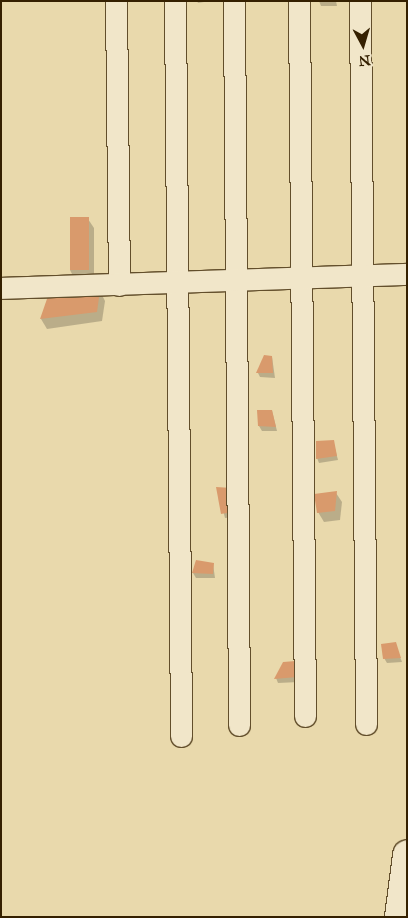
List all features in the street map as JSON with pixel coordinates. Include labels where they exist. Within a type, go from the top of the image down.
[{"type":"main road","points":[[399,917],[407,855]]},
{"type":"street","points":[[116,1],[119,285]]},
{"type":"street","points":[[175,1],[181,736]]},
{"type":"street","points":[[234,1],[238,280],[239,725]]},
{"type":"street","points":[[299,1],[305,716]]},
{"type":"street","points":[[360,1],[366,724]]},
{"type":"street","points":[[1,288],[407,274]]},
{"type":"building","points":[[70,217],[89,217],[89,270],[70,270]]},
{"type":"building","points":[[100,290],[97,312],[40,319],[48,296]]},
{"type":"building","points":[[264,355],[272,356],[273,373],[256,373]]},
{"type":"building","points":[[257,410],[272,410],[276,427],[258,426]]},
{"type":"building","points":[[334,440],[337,456],[316,459],[316,441]]},
{"type":"building","points":[[216,487],[232,488],[233,512],[221,514]]},
{"type":"building","points":[[337,491],[335,511],[317,513],[314,494]]},
{"type":"building","points":[[196,560],[214,563],[213,574],[192,573]]},
{"type":"building","points":[[396,642],[401,658],[383,659],[381,644]]},
{"type":"building","points":[[296,661],[297,677],[274,679],[283,662]]}]
